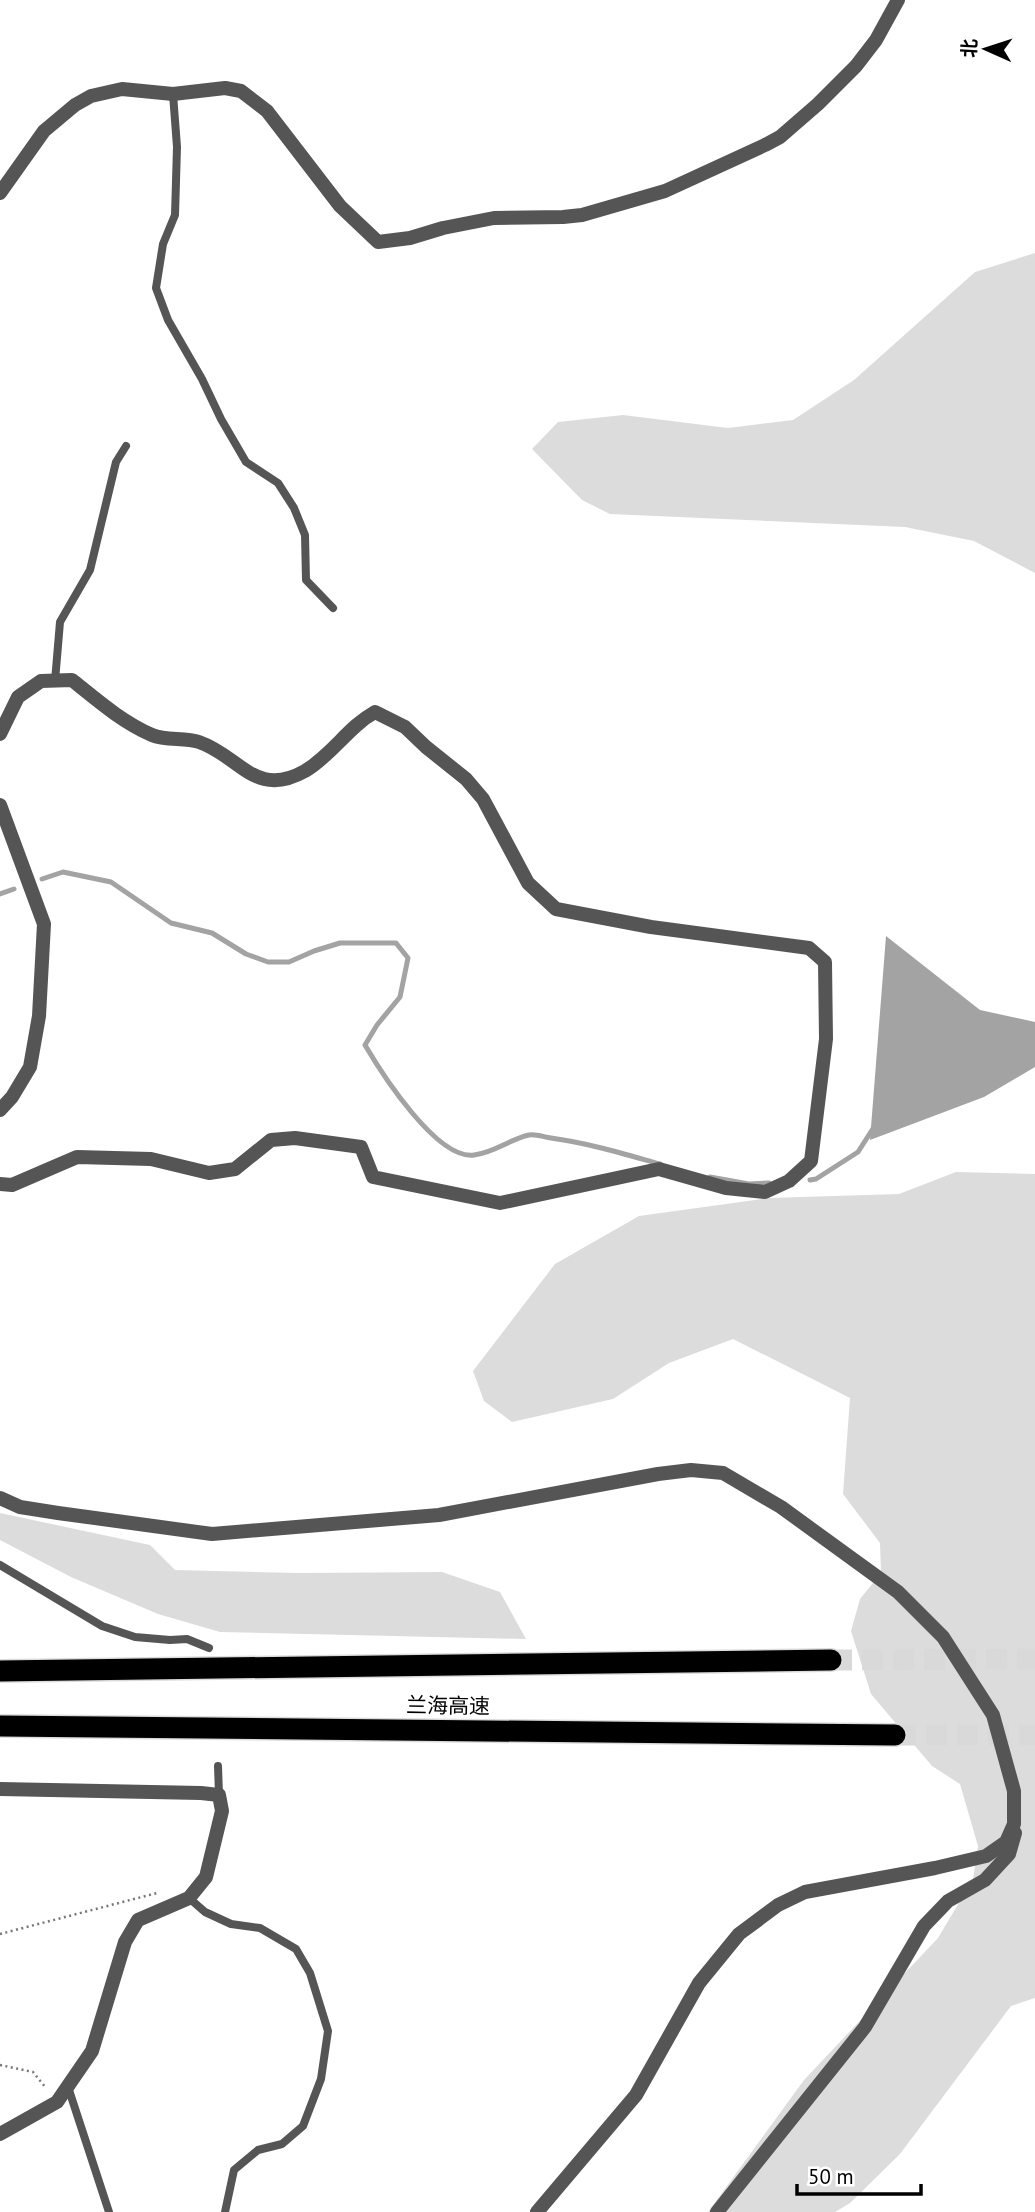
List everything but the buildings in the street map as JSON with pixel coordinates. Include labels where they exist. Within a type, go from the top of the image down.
[{"type":"highway","name":"兰海高速","points":[[0,1671],[831,1660]]},
{"type":"highway","name":"兰海高速","points":[[0,1726],[895,1735]]},
{"type":"street","points":[[0,193],[44,131],[90,96],[122,89],[173,94],[225,88],[241,91],[254,99],[277,123],[348,214],[378,242],[394,241],[495,218],[564,217],[618,206],[665,191],[780,137],[856,66],[876,40],[898,0]]},
{"type":"street","points":[[0,734],[18,697],[41,681],[72,680],[109,710],[153,736],[199,742],[219,752],[247,774],[274,781],[304,771],[329,752],[360,720],[374,712],[405,727],[466,779],[484,799],[528,883],[556,909],[651,927],[809,948],[825,962],[826,1039],[811,1161],[789,1181],[765,1192],[726,1188],[659,1170],[500,1203],[373,1177],[360,1147],[295,1138],[271,1140],[236,1169],[209,1173],[151,1159],[77,1157],[12,1185],[0,1184]]},
{"type":"street","points":[[0,805],[44,924],[39,1016],[30,1067],[12,1097],[0,1110]]},
{"type":"street","points":[[0,1498],[20,1507],[212,1534],[439,1515],[658,1474],[691,1471],[723,1473],[780,1507],[898,1592],[943,1637],[993,1715],[1014,1791],[1016,1837],[1009,1854],[985,1880],[948,1901],[923,1926],[864,2026],[717,2212]]},
{"type":"street","points":[[0,1789],[201,1793],[219,1795],[222,1811],[206,1877],[189,1898],[138,1920],[125,1942],[92,2051],[68,2087],[57,2102],[0,2134]]},
{"type":"street","points":[[537,2212],[636,2095],[699,1983],[739,1934],[778,1905],[805,1892],[986,1856],[1006,1842],[1014,1824]]},
{"type":"lane","points":[[173,94],[177,147],[174,215],[163,244],[156,288],[168,320],[246,462],[278,483],[294,508],[306,535],[306,580],[333,608]]},
{"type":"lane","points":[[55,681],[60,622],[90,570],[116,462],[126,446]]},
{"type":"lane","points":[[0,1565],[102,1626],[135,1637],[187,1639],[209,1648]]},
{"type":"lane","points":[[218,1766],[219,1795]]},
{"type":"lane","points":[[189,1898],[205,1912],[231,1924],[260,1928],[296,1949],[310,1973],[328,2031],[321,2079],[303,2126],[282,2144],[258,2150],[234,2170],[225,2212]]},
{"type":"lane","points":[[68,2087],[109,2212]]},
{"type":"path","points":[[0,1934],[163,1892]]},
{"type":"path","points":[[0,2065],[33,2072],[57,2102]]},
{"type":"shaded area","points":[[1035,253],[1035,573],[974,541],[905,527],[610,514],[582,500],[532,449],[558,422],[623,415],[728,428],[793,420],[854,380],[975,272]]},
{"type":"shaded area","points":[[886,936],[980,1010],[1035,1022],[1035,1067],[984,1097],[870,1140]]},
{"type":"shaded area","points":[[956,1172],[1035,1174],[1035,1998],[1011,2006],[900,2154],[850,2203],[835,2212],[708,2212],[804,2080],[938,1938],[973,1879],[978,1846],[960,1784],[932,1766],[871,1694],[851,1631],[860,1599],[881,1573],[880,1543],[843,1494],[850,1398],[733,1339],[669,1363],[613,1399],[512,1422],[484,1401],[473,1371],[555,1264],[639,1216],[769,1198],[899,1194]]},
{"type":"shaded area","points":[[0,1513],[150,1545],[175,1570],[442,1572],[500,1592],[526,1639],[220,1632],[158,1614],[71,1577],[0,1540]]},
{"type":"waterway","points":[[42,879],[63,872],[111,882],[171,923],[212,933],[246,954],[268,962],[289,962],[340,943],[396,943],[408,958],[400,997],[365,1045],[412,1113],[444,1144],[459,1153],[474,1155],[534,1135],[592,1146],[660,1164]]},
{"type":"waterway","points":[[0,894],[14,889]]},
{"type":"waterway","points":[[810,1180],[816,1179],[858,1152],[874,1127]]},
{"type":"waterway","points":[[710,1177],[749,1184],[769,1183]]},
{"type":"tunnel","points":[[831,1660],[1035,1659]]},
{"type":"tunnel","points":[[895,1735],[1035,1735]]}]
